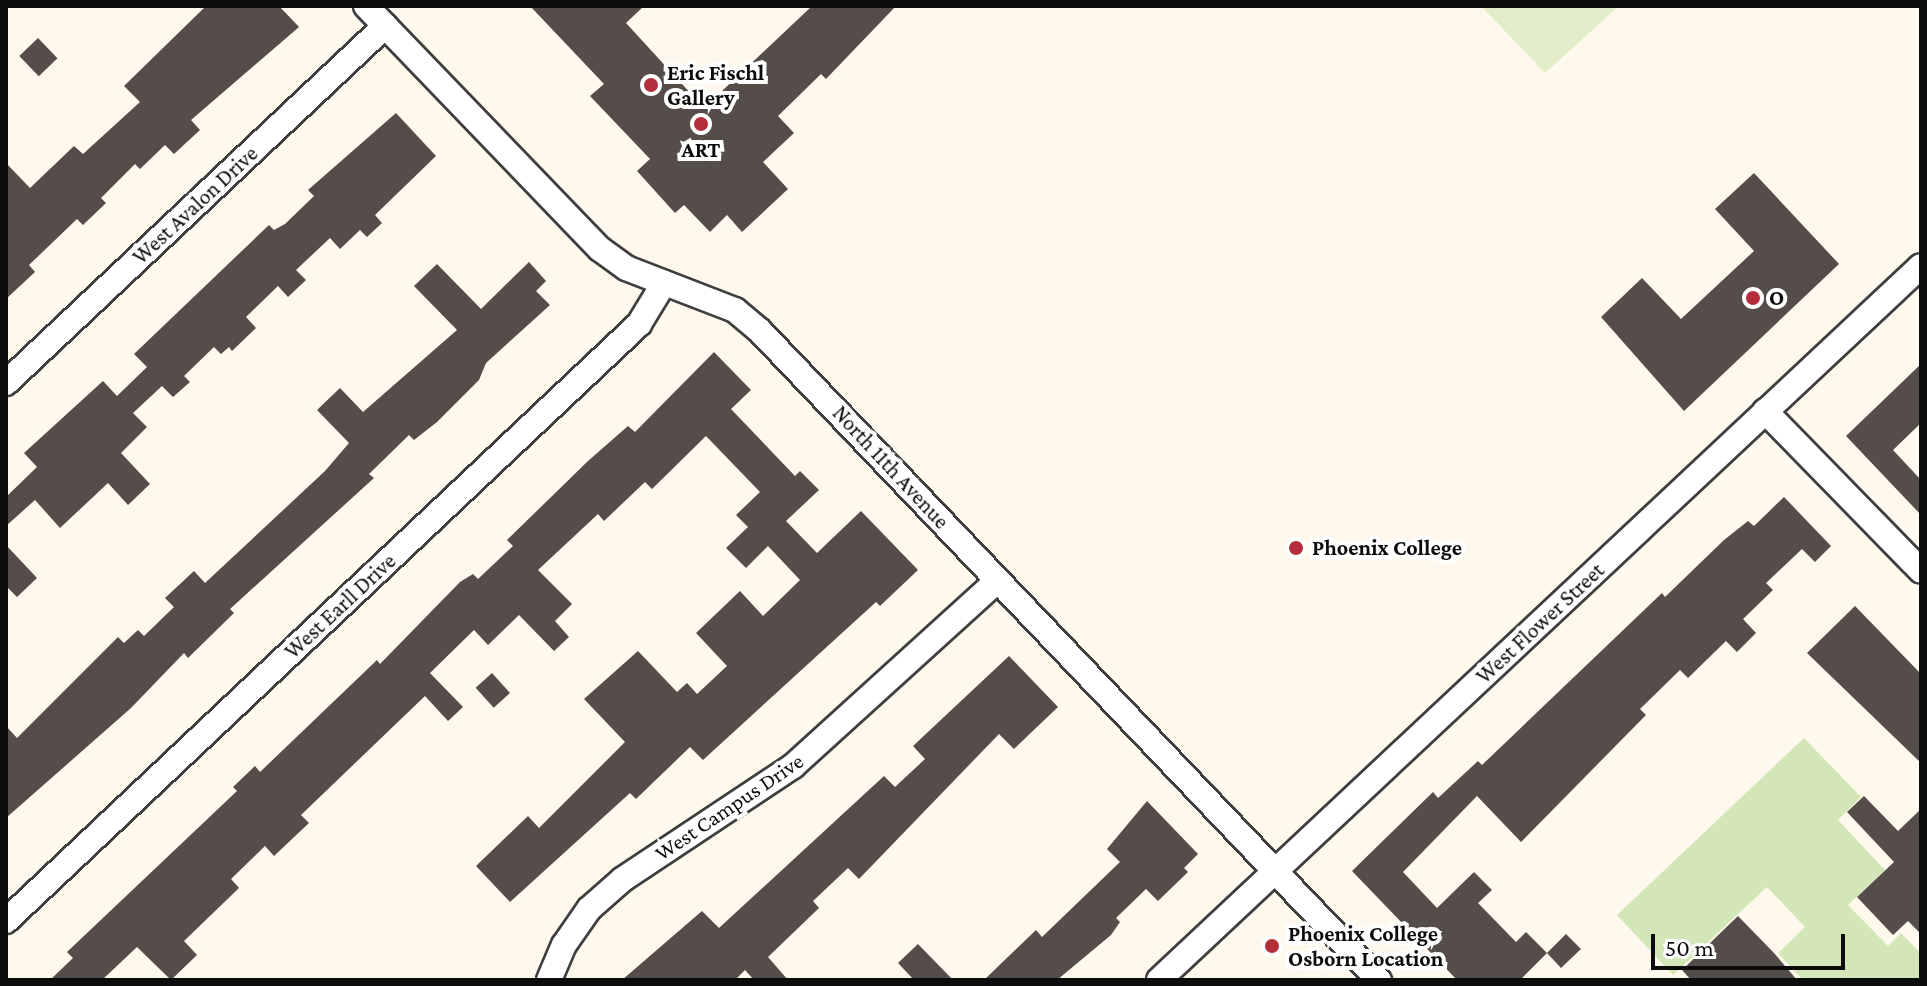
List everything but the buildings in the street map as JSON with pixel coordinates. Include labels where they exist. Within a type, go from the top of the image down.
[{"type":"street","name":"North 11th Avenue","points":[[366,6],[600,249],[626,268],[735,310],[760,331],[1379,980]]},
{"type":"street","name":"West Avalon Drive","points":[[6,383],[385,26]]},
{"type":"street","name":"West Flower Street","points":[[1159,980],[1921,266]]},
{"type":"street","name":"West Earll Drive","points":[[6,921],[639,324],[664,283]]},
{"type":"street","points":[[1765,411],[1921,571]]},
{"type":"street","name":"West Campus Drive","points":[[549,980],[564,945],[600,899],[793,766],[997,581]]},
{"type":"green space","points":[[1481,6],[1619,6],[1545,73]]},
{"type":"green space","points":[[1804,738],[1861,797],[1838,820],[1885,870],[1848,905],[1888,946],[1901,933],[1921,954],[1921,980],[1803,980],[1778,953],[1805,927],[1767,887],[1673,975],[1617,915]]},
{"type":"place","name":"Eric Fischl Gallery","points":[[651,85]]},
{"type":"place","name":"ART","points":[[701,124]]},
{"type":"place","name":"O","points":[[1753,298]]},
{"type":"place","name":"Phoenix College","points":[[1296,548]]},
{"type":"place","name":"Phoenix College Osborn Location","points":[[1272,946]]}]
